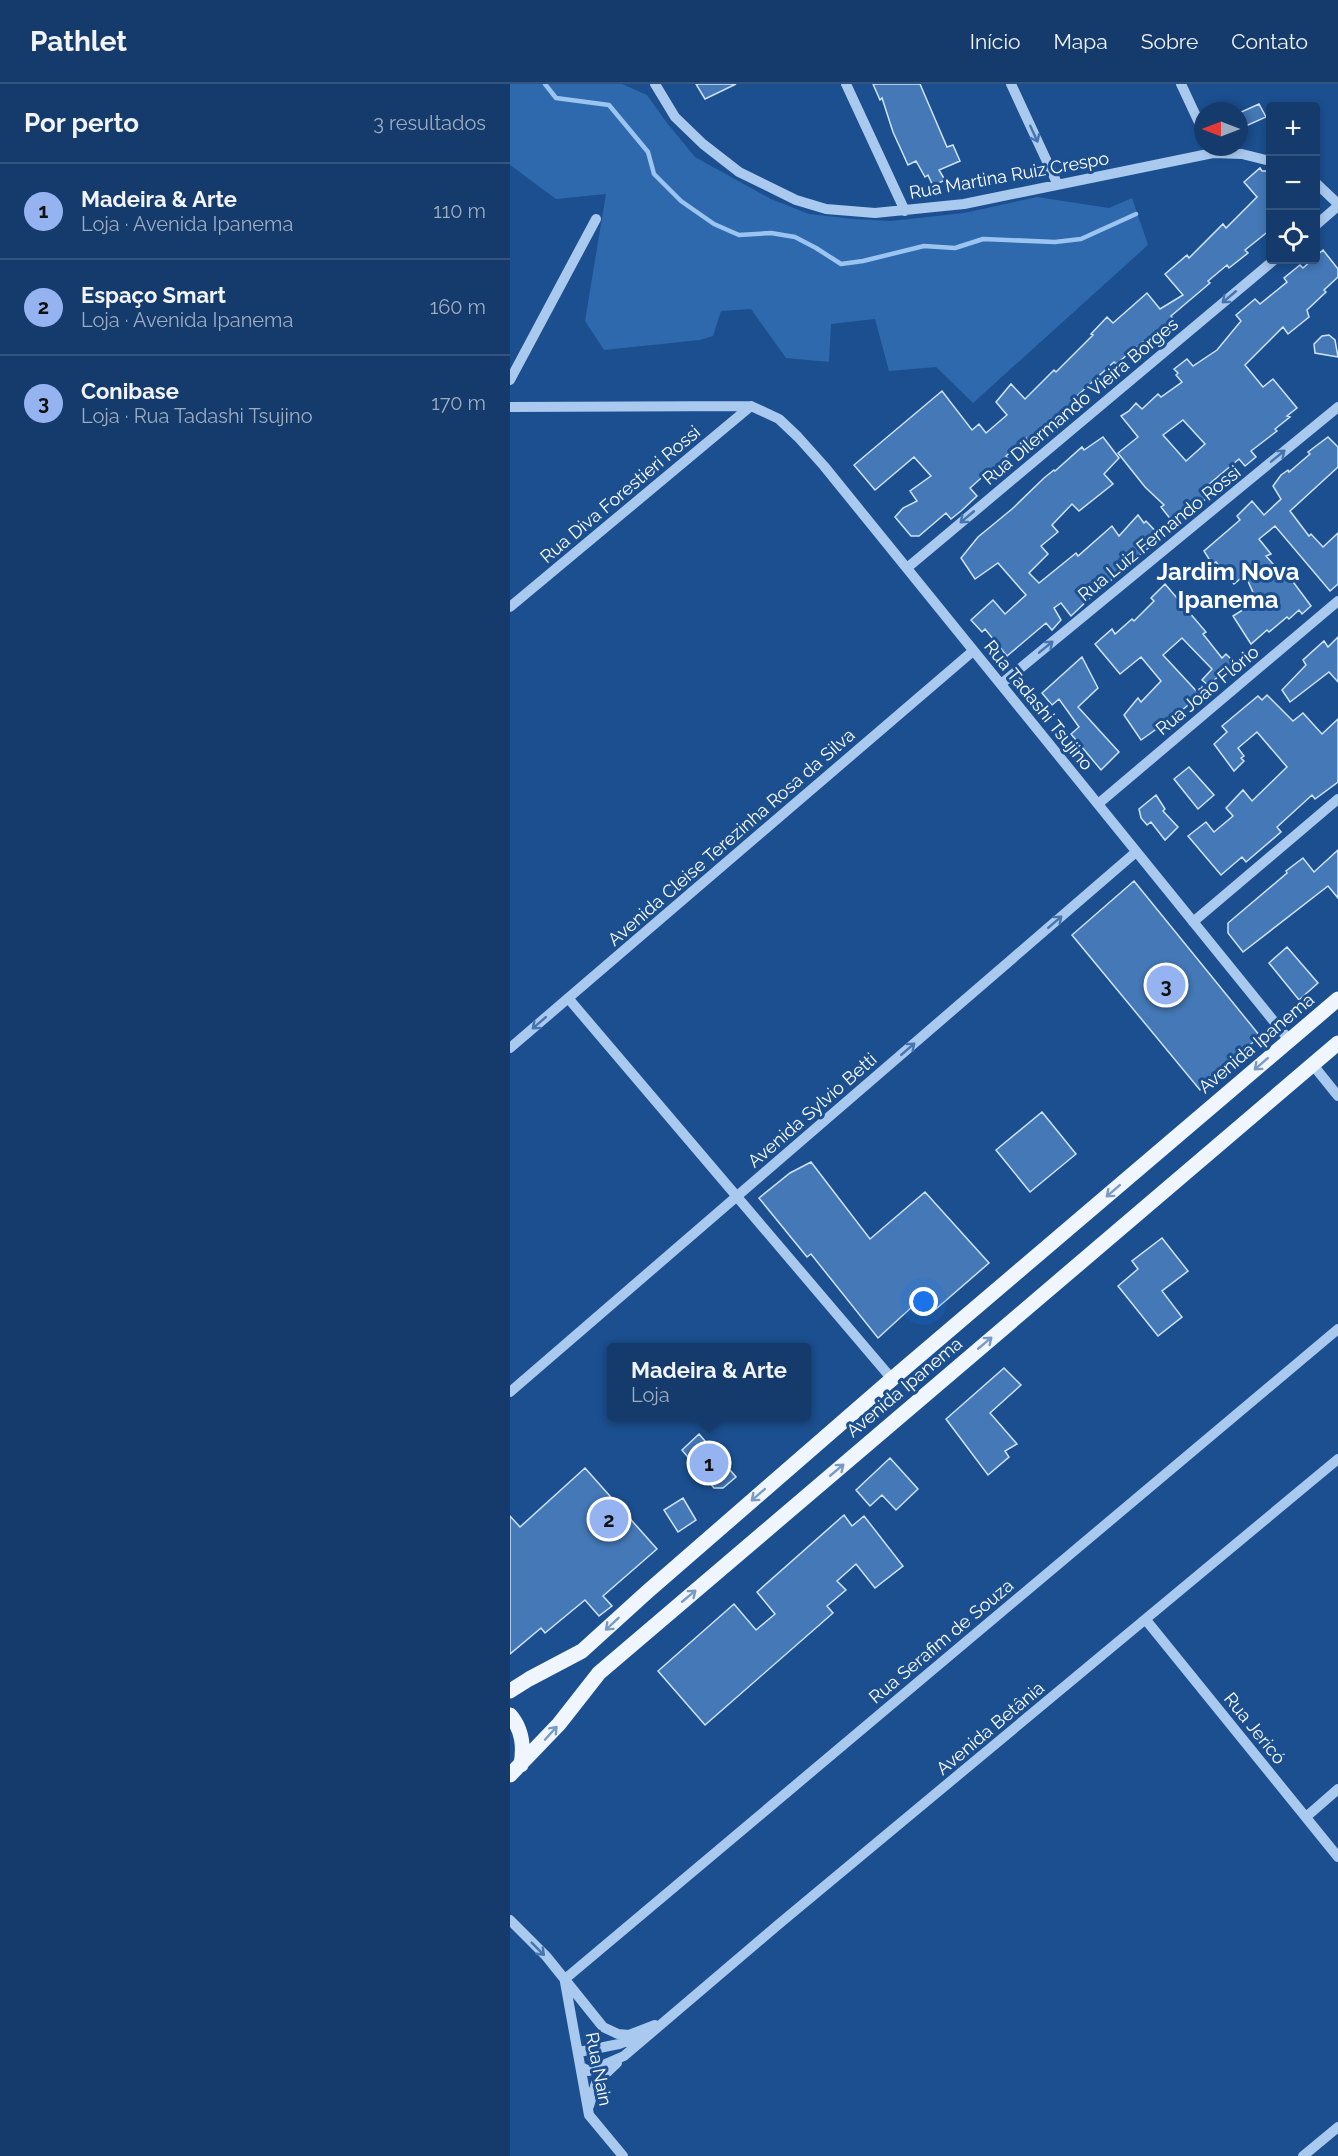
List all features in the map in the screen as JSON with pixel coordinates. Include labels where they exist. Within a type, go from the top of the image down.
[{"type":"main road","name":"Avenida Ipanema","points":[[510,1691],[529,1678],[582,1652],[647,1592],[892,1380],[1338,999]]},
{"type":"main road","name":"Avenida Ipanema","points":[[515,1770],[559,1724],[599,1673],[1338,1043]]},
{"type":"main road","points":[[510,1715],[519,1728],[524,1748],[515,1770]]},
{"type":"street","name":"Rua Martina Ruiz Crespo","points":[[654,84],[675,117],[703,144],[739,172],[796,200],[826,209],[874,213],[964,204],[1194,154]]},
{"type":"street","points":[[846,84],[905,211]]},
{"type":"street","points":[[1011,84],[1057,183]]},
{"type":"street","points":[[1181,84],[1194,111]]},
{"type":"street","name":"Rua Martina Ruiz Crespo","points":[[1248,156],[1266,160]]},
{"type":"street","points":[[1320,187],[1338,205],[1320,221]]},
{"type":"street","points":[[510,380],[596,219]]},
{"type":"street","name":"Rua Dilermando Vieira Borges","points":[[907,568],[1269,264]]},
{"type":"street","points":[[510,407],[751,406]]},
{"type":"street","name":"Rua Tadashi Tsujino","points":[[751,406],[779,419],[798,437],[907,568],[1289,1040]]},
{"type":"street","name":"Rua Diva Forestieri Rossi","points":[[510,607],[751,406]]},
{"type":"street","name":"Rua Luiz Fernando Rossi","points":[[1001,684],[1338,407]]},
{"type":"street","name":"Rua João Flório","points":[[1098,804],[1338,601]]},
{"type":"street","name":"Avenida Cleise Terezinha Rosa da Silva","points":[[510,1048],[973,651]]},
{"type":"street","points":[[1193,922],[1338,799]]},
{"type":"street","name":"Avenida Sylvio Betti","points":[[510,1392],[1136,852]]},
{"type":"street","points":[[568,998],[892,1380]]},
{"type":"street","points":[[1313,1065],[1338,1096]]},
{"type":"street","name":"Rua Serafim de Souza","points":[[565,1978],[1338,1329]]},
{"type":"street","name":"Avenida Betânia","points":[[589,2115],[590,2099],[596,2083],[625,2055],[778,1924],[1338,1459]]},
{"type":"street","name":"Rua Jericó","points":[[1146,1620],[1338,1857]]},
{"type":"street","points":[[1306,1816],[1338,1789]]},
{"type":"street","name":"Rua Nain","points":[[510,1920],[565,1978],[584,2005],[603,2026],[618,2034],[629,2036],[664,2022]]},
{"type":"street","name":"Rua Nain","points":[[565,1978],[589,2115],[623,2156]]},
{"type":"street","name":"Avenida Betânia","points":[[579,2052],[632,2041],[664,2022]]},
{"type":"street","name":"Avenida Betânia","points":[[580,2067],[589,2071],[625,2055]]},
{"type":"street","points":[[1303,2156],[1338,2127]]},
{"type":"shaded area","points":[[510,84],[622,84],[647,95],[695,157],[771,199],[809,214],[891,221],[964,213],[1037,197],[1109,208],[1132,198],[1148,245],[973,403],[936,367],[889,371],[875,319],[831,324],[829,362],[786,358],[751,309],[721,311],[713,336],[700,340],[604,350],[585,321],[606,194],[556,199],[510,165]]},
{"type":"building","points":[[696,84],[736,84],[705,99]]},
{"type":"building","points":[[873,84],[920,84],[947,147],[953,145],[960,161],[939,170],[945,180],[933,186],[928,175],[925,177],[916,161],[908,165],[893,132],[882,98],[880,100]]},
{"type":"building","points":[[1259,104],[1266,117],[1248,125],[1248,109]]},
{"type":"building","points":[[1260,168],[1266,171],[1266,233],[1245,250],[1248,253],[1229,268],[1227,265],[1208,281],[1210,283],[1171,316],[1178,324],[1159,340],[1157,338],[1151,342],[1148,338],[1116,364],[1114,362],[1078,395],[1081,399],[1049,428],[1052,432],[1034,448],[1026,438],[1006,456],[1012,463],[995,479],[989,471],[970,488],[977,496],[961,511],[951,519],[946,513],[919,536],[911,536],[895,517],[903,508],[917,501],[910,491],[931,476],[914,457],[875,490],[854,465],[942,391],[972,430],[979,424],[986,433],[1007,415],[996,402],[1011,384],[1025,399],[1093,335],[1091,334],[1107,317],[1113,323],[1147,293],[1160,309],[1183,295],[1165,274],[1187,255],[1189,258],[1223,224],[1226,228],[1257,197],[1244,182]]},
{"type":"building","points":[[1323,250],[1338,269],[1338,277],[1307,310],[1309,317],[1288,334],[1283,327],[1245,365],[1263,387],[1273,379],[1297,408],[1275,429],[1277,431],[1251,451],[1256,457],[1245,466],[1239,459],[1208,485],[1214,492],[1175,525],[1161,507],[1164,505],[1145,487],[1118,453],[1138,437],[1121,416],[1136,403],[1142,409],[1158,394],[1161,397],[1182,382],[1174,369],[1187,359],[1193,366],[1217,350],[1241,321],[1236,315],[1255,299],[1260,304],[1287,282],[1284,278],[1300,265],[1303,268],[1308,264],[1320,264],[1320,253]],"holes":[[[1183,420],[1205,444],[1186,461],[1163,435]]]},
{"type":"building","points":[[1329,335],[1335,340],[1338,357],[1315,353],[1314,344],[1322,336]]},
{"type":"building","points":[[1103,437],[1119,458],[1104,474],[1113,484],[1079,511],[1072,504],[1052,525],[1058,532],[1041,546],[1048,554],[1029,573],[1039,583],[1076,553],[1078,556],[1112,526],[1119,536],[1138,515],[1162,538],[1106,583],[1071,616],[1061,603],[1054,608],[1061,620],[1052,630],[1046,623],[1007,656],[985,629],[982,632],[971,620],[993,600],[1005,614],[1026,595],[998,563],[975,579],[961,558],[978,537],[1044,478],[1082,447],[1084,450]]},
{"type":"building","points":[[1328,437],[1338,447],[1338,467],[1290,511],[1309,536],[1311,534],[1323,547],[1338,533],[1338,584],[1330,591],[1275,526],[1259,539],[1271,554],[1266,556],[1288,581],[1291,579],[1311,606],[1302,614],[1299,610],[1289,619],[1287,617],[1251,644],[1233,616],[1257,601],[1245,575],[1234,584],[1216,562],[1212,564],[1204,551],[1240,520],[1237,516],[1252,501],[1264,515],[1281,499],[1273,486],[1281,475],[1288,470],[1289,472],[1310,454],[1308,452]]},
{"type":"building","points":[[1165,584],[1206,632],[1203,634],[1222,658],[1226,654],[1235,663],[1208,685],[1202,680],[1212,669],[1182,638],[1163,655],[1200,695],[1141,740],[1124,715],[1138,698],[1141,702],[1161,681],[1141,657],[1120,674],[1095,644],[1112,629],[1115,634],[1132,619],[1134,621],[1154,601],[1151,598]]},
{"type":"building","points":[[1338,637],[1338,682],[1329,672],[1290,702],[1282,690],[1306,665],[1303,660],[1324,641],[1328,647]]},
{"type":"building","points":[[1082,657],[1098,688],[1078,707],[1119,752],[1101,770],[1071,734],[1079,727],[1059,699],[1052,705],[1042,693]]},
{"type":"building","points":[[1267,695],[1293,721],[1303,713],[1322,734],[1338,719],[1338,782],[1315,799],[1312,795],[1277,827],[1281,832],[1246,862],[1242,857],[1221,875],[1188,836],[1206,822],[1214,832],[1233,816],[1226,808],[1243,790],[1252,801],[1287,767],[1257,732],[1238,748],[1244,756],[1241,758],[1244,761],[1234,771],[1214,744],[1227,732],[1222,726],[1258,696],[1262,700]]},
{"type":"building","points":[[1189,767],[1214,795],[1198,809],[1174,779]]},
{"type":"building","points":[[1156,795],[1165,809],[1163,811],[1178,827],[1165,840],[1151,822],[1147,825],[1141,818],[1139,809]]},
{"type":"building","points":[[1338,850],[1338,898],[1328,886],[1243,952],[1228,933],[1228,923],[1303,858],[1314,872]]},
{"type":"building","points":[[1134,881],[1260,1036],[1200,1090],[1072,935]]},
{"type":"building","points":[[1287,947],[1318,983],[1299,1000],[1269,963]]},
{"type":"building","points":[[1042,1112],[1076,1154],[1030,1192],[996,1150]]},
{"type":"building","points":[[811,1162],[870,1239],[925,1192],[989,1263],[936,1309],[925,1295],[878,1338],[811,1254],[807,1257],[759,1198],[790,1173]]},
{"type":"building","points":[[1162,1238],[1188,1271],[1162,1291],[1182,1317],[1158,1336],[1118,1286],[1138,1269],[1132,1261]]},
{"type":"building","points":[[1004,1368],[1021,1385],[990,1413],[1017,1444],[1005,1451],[1009,1457],[988,1475],[946,1419]]},
{"type":"building","points":[[699,1434],[736,1477],[723,1488],[714,1488],[682,1450]]},
{"type":"building","points":[[890,1458],[918,1489],[896,1510],[882,1495],[870,1506],[856,1490]]},
{"type":"building","points":[[585,1468],[657,1549],[603,1596],[612,1606],[599,1616],[585,1600],[545,1633],[541,1628],[510,1654],[510,1516],[520,1527]]},
{"type":"building","points":[[683,1498],[696,1520],[678,1532],[664,1510]]},
{"type":"building","points":[[844,1515],[852,1526],[864,1516],[903,1566],[875,1588],[856,1564],[837,1581],[846,1590],[827,1606],[833,1613],[705,1725],[658,1671],[734,1604],[756,1630],[775,1614],[757,1592]]},
{"type":"waterway","points":[[545,84],[556,98],[609,105],[648,152],[654,174],[681,201],[714,224],[739,235],[771,233],[795,237],[841,264],[924,246],[955,248],[983,239],[1055,242],[1081,239],[1136,214]]},
{"type":"place","name":"Conibase","points":[[1166,985]]},
{"type":"place","name":"Madeira & Arte","points":[[709,1463]]},
{"type":"place","name":"Espaço Smart","points":[[609,1519]]},
{"type":"district","name":"Jardim Nova Ipanema","points":[[1228,585]]}]
